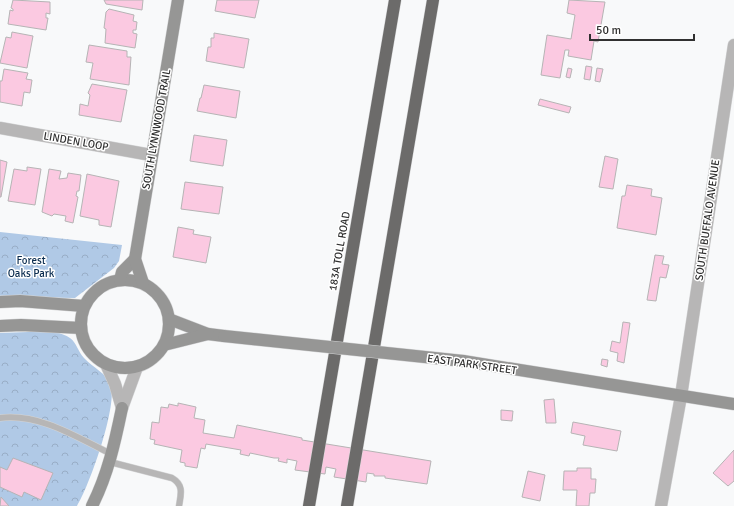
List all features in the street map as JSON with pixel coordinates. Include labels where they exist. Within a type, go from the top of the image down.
[{"type":"highway","name":"183A TOLL ROAD","points":[[309,506],[395,0]]},
{"type":"highway","points":[[347,506],[433,0]]},
{"type":"street","name":"SOUTH LYNNWOOD TRAIL","points":[[143,284],[135,259],[178,0]]},
{"type":"street","name":"SOUTH BUFFALO AVENUE","points":[[661,506],[682,396],[734,45]]},
{"type":"street","name":"LINDEN LOOP","points":[[0,128],[152,155]]},
{"type":"street","points":[[120,280],[122,272],[135,259]]},
{"type":"street","points":[[132,280],[143,284],[161,298],[169,319],[169,332],[164,345],[148,362],[137,367],[121,368],[106,364],[89,350],[80,328],[84,306],[90,296],[98,288],[108,282],[132,280]]},
{"type":"street","points":[[0,302],[20,300],[84,306]]},
{"type":"street","name":"EAST PARK STREET","points":[[169,319],[208,334],[463,361],[734,404]]},
{"type":"street","points":[[0,326],[21,325],[80,328]]},
{"type":"street","name":"EAST PARK STREET","points":[[164,345],[208,334]]},
{"type":"street","points":[[106,364],[115,384],[122,408]]},
{"type":"street","points":[[92,506],[111,459],[122,408],[137,367]]},
{"type":"lane","points":[[0,418],[13,416],[37,421],[59,429],[111,459],[172,478],[178,481],[181,490],[179,506]]},
{"type":"green space","name":"Forest Oaks Park","points":[[0,232],[122,245],[119,261],[114,268],[75,298],[0,297]]},
{"type":"green space","points":[[56,331],[72,340],[82,356],[103,374],[111,386],[112,397],[110,411],[101,447],[95,465],[77,506],[0,506],[0,333]]},
{"type":"building","points":[[13,0],[50,2],[50,14],[46,13],[46,18],[48,18],[46,30],[8,24],[10,10],[13,11],[11,8]]},
{"type":"building","points":[[104,0],[143,0],[142,10],[106,4]]},
{"type":"building","points":[[217,0],[259,0],[255,18],[215,11]]},
{"type":"building","points":[[569,0],[605,2],[598,42],[594,41],[591,60],[568,56],[569,50],[565,50],[560,78],[541,75],[547,35],[571,39],[575,15],[567,13]]},
{"type":"building","points":[[109,9],[134,15],[133,21],[137,22],[136,30],[133,30],[133,33],[137,34],[135,48],[105,43],[106,29],[104,28],[106,12]]},
{"type":"building","points":[[12,32],[33,36],[27,68],[0,63],[6,37],[11,38]]},
{"type":"building","points":[[214,33],[249,39],[244,68],[206,61],[208,47],[211,47],[211,38],[214,38]]},
{"type":"building","points":[[89,45],[127,51],[127,57],[131,57],[129,85],[90,79],[93,63],[86,62]]},
{"type":"building","points":[[586,66],[592,67],[590,80],[584,79]]},
{"type":"building","points":[[568,68],[572,69],[570,78],[566,77]]},
{"type":"building","points":[[597,68],[603,69],[600,82],[595,81]]},
{"type":"building","points":[[4,69],[28,73],[26,79],[32,80],[30,93],[24,92],[22,106],[0,102],[0,81],[2,81]]},
{"type":"building","points":[[92,84],[127,90],[121,122],[79,115],[80,104],[88,106],[90,95],[88,93]]},
{"type":"building","points":[[204,85],[240,91],[236,118],[197,111]]},
{"type":"building","points":[[540,99],[571,107],[569,113],[538,105]]},
{"type":"building","points":[[194,135],[227,140],[223,166],[190,161]]},
{"type":"building","points":[[605,156],[618,159],[613,189],[599,187]]},
{"type":"building","points":[[0,160],[7,162],[1,197],[0,197]]},
{"type":"building","points":[[27,167],[41,169],[35,205],[8,201],[14,169],[27,171]]},
{"type":"building","points":[[49,169],[61,171],[59,179],[67,178],[68,173],[81,175],[79,191],[77,191],[76,196],[78,197],[73,223],[65,221],[66,216],[54,214],[52,216],[42,212]]},
{"type":"building","points":[[87,174],[119,181],[111,227],[99,225],[99,220],[80,216]]},
{"type":"building","points":[[185,182],[223,187],[219,214],[181,209]]},
{"type":"building","points":[[627,185],[652,189],[651,196],[662,198],[656,235],[617,228],[622,196],[625,196]]},
{"type":"building","points":[[178,227],[194,230],[193,234],[211,237],[206,263],[173,257]]},
{"type":"building","points":[[655,255],[664,256],[662,264],[669,265],[666,278],[660,277],[656,301],[647,300]]},
{"type":"building","points":[[623,322],[630,323],[624,363],[617,361],[618,353],[610,351],[612,341],[620,343]]},
{"type":"building","points":[[602,359],[608,360],[607,367],[601,365]]},
{"type":"building","points":[[554,399],[556,423],[546,423],[544,400]]},
{"type":"building","points":[[178,403],[196,407],[194,418],[205,420],[203,433],[234,438],[237,425],[302,438],[302,440],[431,461],[427,484],[385,478],[385,476],[374,476],[374,474],[367,473],[366,482],[334,477],[336,469],[326,467],[325,474],[295,470],[297,461],[287,459],[287,463],[278,461],[279,458],[250,453],[249,456],[240,454],[241,450],[206,444],[205,449],[201,448],[197,468],[185,466],[185,463],[180,462],[182,450],[154,444],[155,440],[150,439],[152,422],[159,423],[161,407],[168,408],[169,404],[178,406]]},
{"type":"building","points":[[501,410],[513,411],[512,421],[501,420]]},
{"type":"building","points":[[573,422],[621,431],[617,451],[583,445],[585,436],[571,433]]},
{"type":"building","points":[[734,450],[734,481],[728,486],[713,473]]},
{"type":"building","points":[[13,458],[53,473],[41,500],[24,492],[22,497],[0,487],[0,467],[7,470]]},
{"type":"building","points":[[577,468],[591,468],[591,479],[596,479],[595,493],[590,493],[589,506],[576,506],[577,490],[563,490],[564,471],[577,471]]},
{"type":"building","points":[[528,471],[545,475],[540,501],[522,497]]},
{"type":"building","points":[[1,497],[9,506],[0,506]]}]
